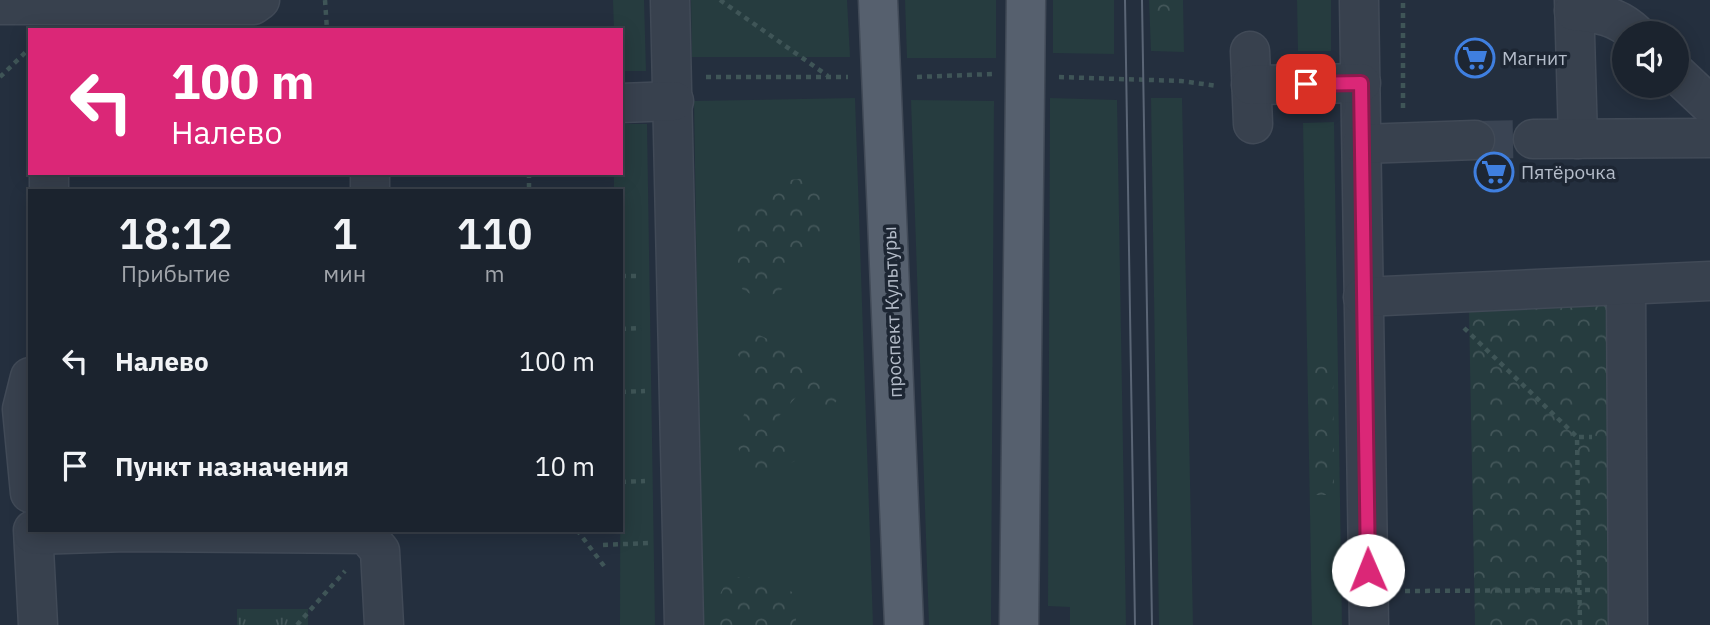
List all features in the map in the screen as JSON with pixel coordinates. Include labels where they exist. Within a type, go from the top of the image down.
[{"type":"main road","name":"проспект Культуры","points":[[878,0],[904,625]]},
{"type":"main road","points":[[1019,625],[1026,0]]},
{"type":"street","points":[[670,0],[684,625]]},
{"type":"street","points":[[1359,0],[1369,625]]},
{"type":"street","points":[[0,5],[48,17],[256,12]]},
{"type":"street","points":[[1578,138],[1574,6],[1602,13],[1618,21]]},
{"type":"street","points":[[1253,124],[1251,68],[1361,83]]},
{"type":"street","points":[[1689,85],[1710,105]]},
{"type":"street","points":[[623,103],[674,102]]},
{"type":"street","points":[[1533,139],[1710,138]]},
{"type":"street","points":[[1362,144],[1475,140]]},
{"type":"street","points":[[1363,296],[1431,296],[1710,281]]},
{"type":"street","points":[[1626,287],[1628,607]]},
{"type":"street","points":[[28,385],[22,409],[28,472]]},
{"type":"street","points":[[38,625],[33,533],[356,532],[374,541],[382,562],[383,625]]},
{"type":"path","points":[[325,0],[327,28]]},
{"type":"path","points":[[720,0],[830,77]]},
{"type":"path","points":[[0,76],[28,50]]},
{"type":"path","points":[[1051,76],[1181,81],[1213,86],[1251,68]]},
{"type":"path","points":[[909,77],[997,74]]},
{"type":"path","points":[[705,77],[851,77]]},
{"type":"path","points":[[1431,296],[1577,437],[1580,625]]},
{"type":"path","points":[[1577,437],[1628,436]]},
{"type":"path","points":[[579,532],[604,566]]},
{"type":"path","points":[[297,625],[374,541]]},
{"type":"path","points":[[603,545],[682,541]]},
{"type":"path","points":[[1404,591],[1580,590],[1628,607]]},
{"type":"green space","points":[[613,0],[644,0],[646,71],[623,71],[623,28],[614,28]]},
{"type":"green space","points":[[691,0],[847,0],[850,57],[692,57]]},
{"type":"green space","points":[[905,0],[996,0],[996,58],[907,58]]},
{"type":"green space","points":[[1053,0],[1114,0],[1114,54],[1053,53]]},
{"type":"green space","points":[[1149,0],[1183,0],[1184,52],[1151,51]]},
{"type":"green space","points":[[1155,0],[1177,0],[1177,12],[1155,14]]},
{"type":"green space","points":[[1297,0],[1331,0],[1331,51],[1298,51]]},
{"type":"green space","points":[[855,98],[873,625],[702,625],[694,101]]},
{"type":"green space","points":[[1050,98],[1117,100],[1126,625],[1070,625],[1070,607],[1048,606]]},
{"type":"green space","points":[[1151,98],[1182,98],[1193,625],[1159,625]]},
{"type":"green space","points":[[911,100],[994,101],[991,625],[929,625]]},
{"type":"green space","points":[[1334,122],[1342,625],[1312,625],[1303,123]]},
{"type":"green space","points":[[623,124],[647,124],[655,625],[620,625],[620,532],[623,532],[623,189],[614,189],[614,175],[623,175]]},
{"type":"green space","points":[[813,177],[824,196],[824,231],[790,264],[789,285],[762,301],[742,289],[732,224],[745,203],[790,180]]},
{"type":"green space","points":[[1610,303],[1611,625],[1475,625],[1469,309]]},
{"type":"green space","points":[[755,333],[816,362],[841,396],[824,415],[799,394],[779,416],[795,461],[754,480],[735,442],[754,383],[733,346]]},
{"type":"green space","points":[[1310,366],[1333,367],[1334,495],[1314,495]]},
{"type":"green space","points":[[729,577],[774,579],[796,595],[796,625],[719,625],[719,596]]},
{"type":"green space","points":[[237,609],[308,609],[308,625],[237,625]]},
{"type":"tunnel","points":[[1475,140],[1533,139]]},
{"type":"tram line","points":[[1125,0],[1135,625]]},
{"type":"tram line","points":[[1142,0],[1152,625]]},
{"type":"place","name":"Магнит","points":[[1475,58]]},
{"type":"place","name":"Пятёрочка","points":[[1494,172]]},
{"type":"route","points":[[1306,84],[1361,83],[1368,570]]}]
